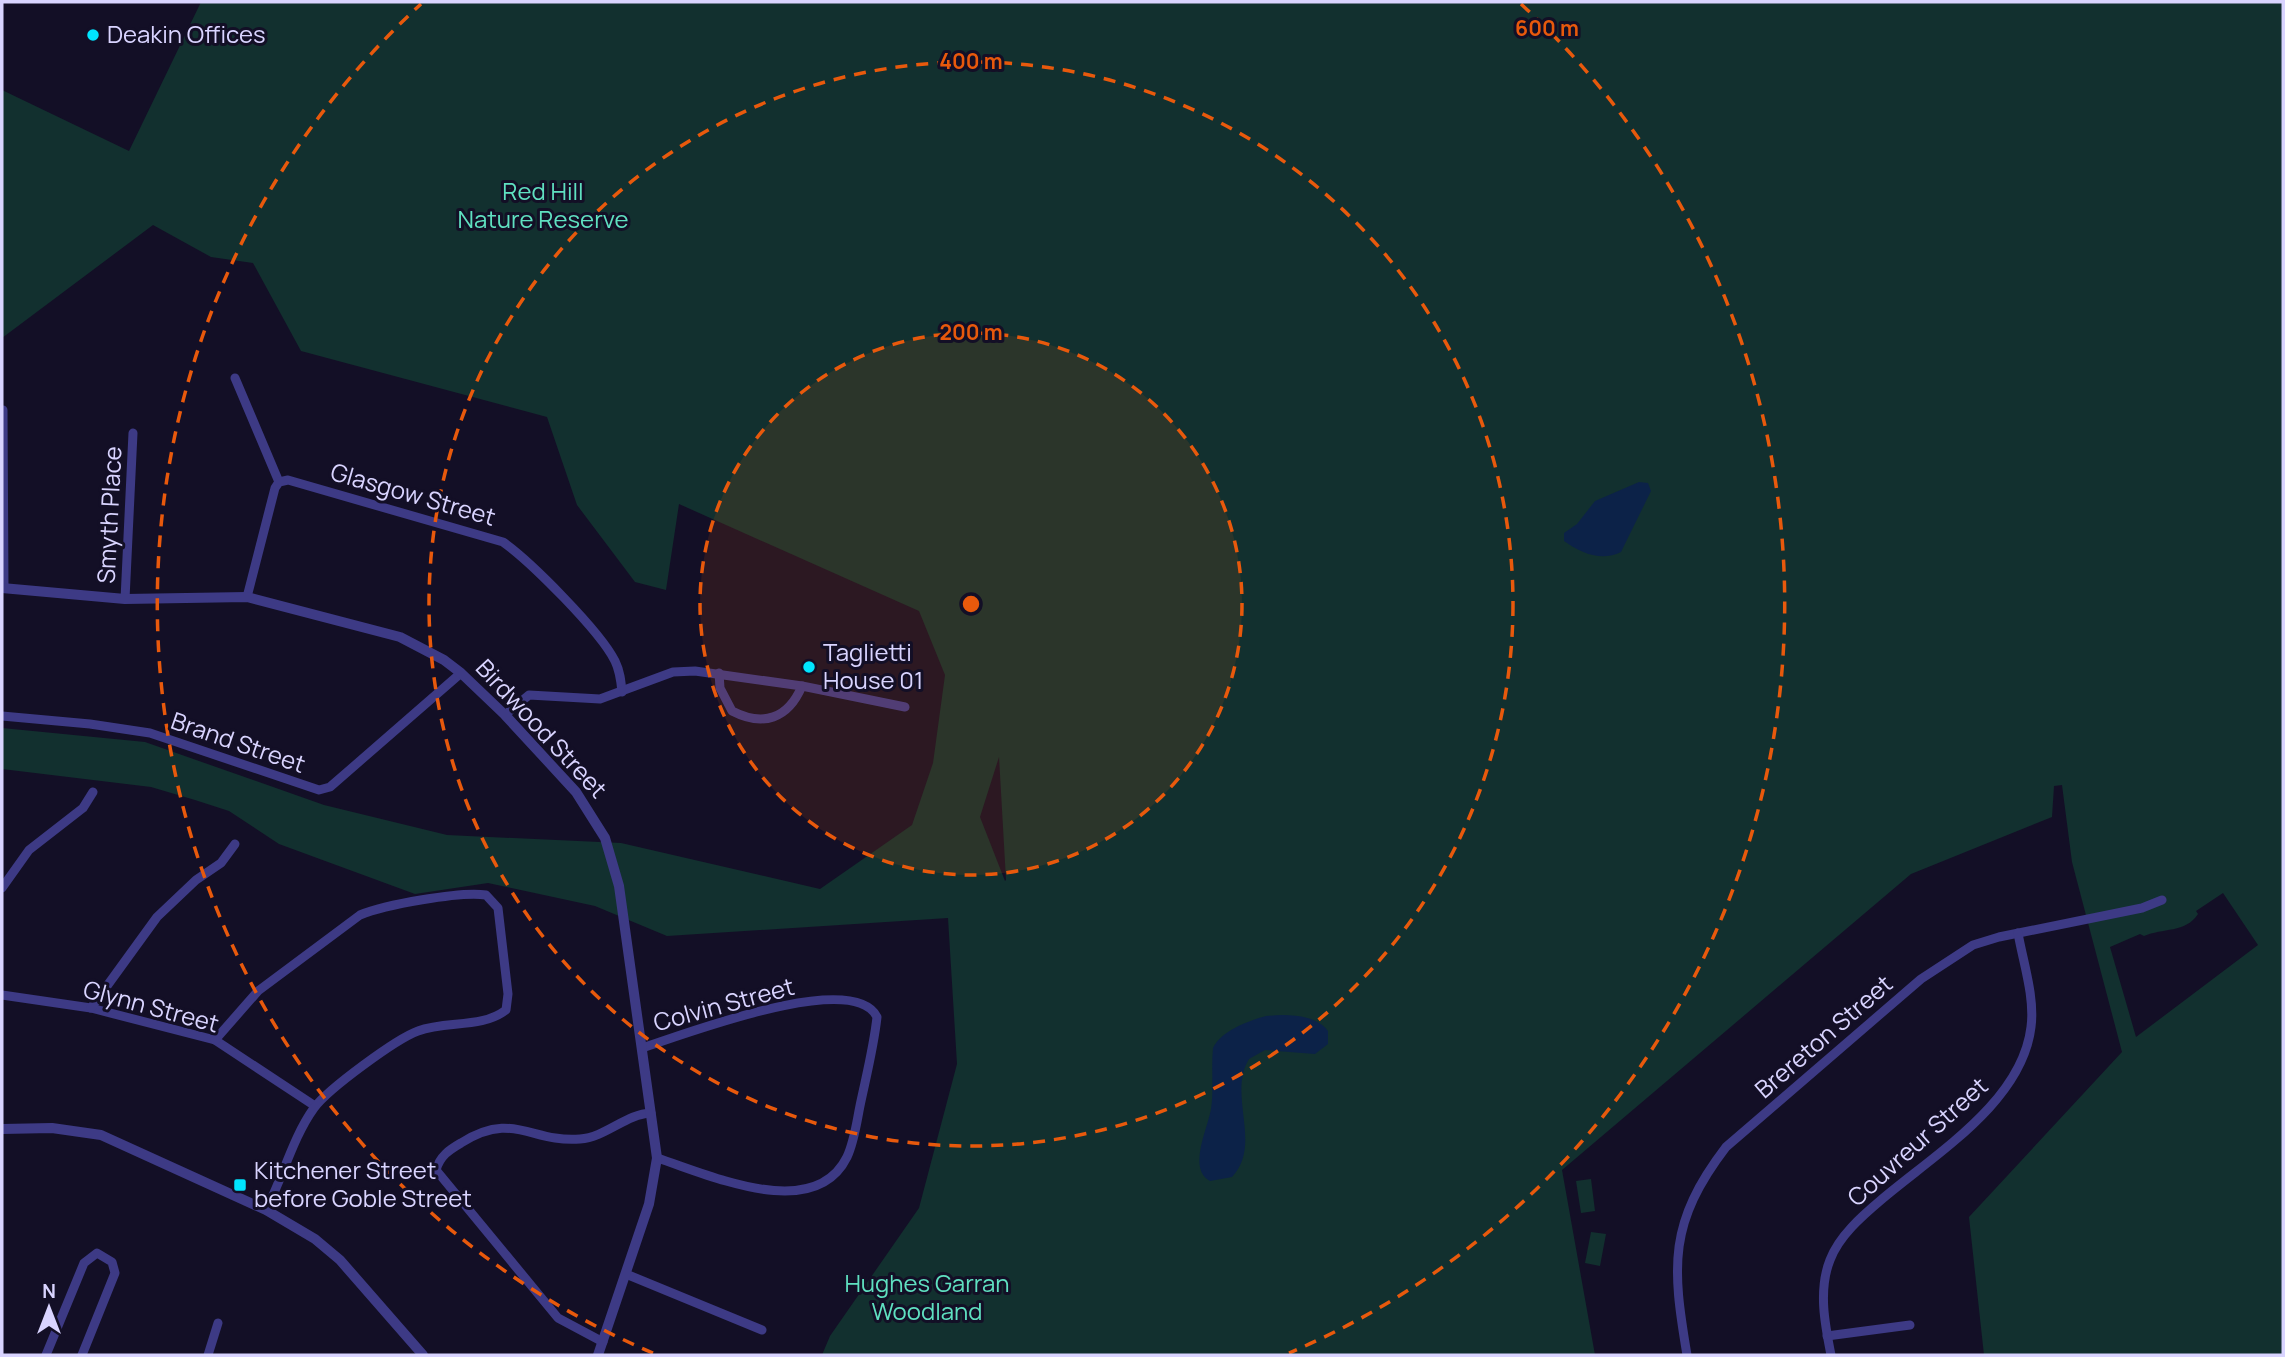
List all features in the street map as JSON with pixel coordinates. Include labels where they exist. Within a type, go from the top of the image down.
[{"type":"street","points":[[235,379],[279,482],[275,488],[247,597]]},
{"type":"street","points":[[3,410],[3,588]]},
{"type":"street","name":"Smyth Place","points":[[124,599],[133,433]]},
{"type":"street","name":"Glasgow Street","points":[[279,482],[288,480],[503,542],[524,558],[604,644],[620,671],[622,692]]},
{"type":"street","name":"Birdwood Street","points":[[3,588],[124,599],[247,597],[400,637],[444,660],[461,673],[505,715],[576,792],[593,814],[605,838],[619,887],[657,1158],[656,1180],[598,1355]]},
{"type":"street","points":[[505,715],[529,695],[600,699],[673,672],[719,673],[802,686],[905,707]]},
{"type":"street","name":"Brand Street","points":[[2,716],[150,733],[318,790],[330,787],[461,673]]},
{"type":"street","points":[[719,673],[720,688],[732,711],[759,721],[773,718],[787,708],[796,699],[802,686]]},
{"type":"street","points":[[2,888],[29,850],[83,808],[93,792]]},
{"type":"street","points":[[91,1008],[158,917],[195,880],[221,863],[235,844]]},
{"type":"street","points":[[215,1040],[258,992],[360,915],[379,907],[482,894],[492,899],[498,908],[508,994],[506,1010],[485,1020],[416,1031],[396,1043],[315,1106],[266,1210]]},
{"type":"street","name":"Brereton Street","points":[[1687,1355],[1676,1289],[1677,1245],[1687,1210],[1705,1174],[1726,1147],[1921,979],[1973,945],[2142,908],[2162,900]]},
{"type":"street","name":"Couvreur Street","points":[[1831,1355],[1824,1286],[1829,1261],[1840,1242],[1866,1213],[1992,1107],[2015,1077],[2025,1053],[2031,1025],[2018,933]]},
{"type":"street","name":"Glynn Street","points":[[2,995],[91,1008],[215,1040],[315,1106]]},
{"type":"street","name":"Colvin Street","points":[[642,1048],[728,1020],[795,1003],[860,1001],[872,1006],[877,1017],[852,1143],[836,1174],[821,1184],[803,1191],[761,1190],[657,1158]]},
{"type":"street","points":[[603,1342],[558,1318],[436,1170],[440,1158],[449,1151],[498,1128],[514,1126],[565,1139],[583,1139],[651,1113]]},
{"type":"street","points":[[2,1129],[52,1128],[101,1135],[266,1210],[315,1239],[340,1259],[423,1355]]},
{"type":"street","points":[[46,1355],[84,1263],[97,1253],[112,1262],[115,1273],[82,1355]]},
{"type":"street","points":[[626,1273],[762,1330]]},
{"type":"street","points":[[208,1355],[218,1323]]},
{"type":"street","points":[[1827,1336],[1910,1325]]},
{"type":"green space","points":[[201,2],[2283,2],[2283,1355],[1984,1355],[1969,1217],[2122,1052],[2072,862],[2062,785],[2054,786],[2052,817],[1911,874],[1562,1170],[1595,1355],[822,1355],[830,1336],[919,1208],[957,1064],[948,918],[667,936],[595,906],[488,883],[415,894],[279,844],[229,811],[195,800],[151,787],[2,769],[2,728],[145,742],[324,805],[447,835],[621,843],[820,889],[912,825],[933,763],[945,675],[919,611],[679,504],[666,590],[635,582],[577,505],[547,417],[301,351],[253,263],[211,257],[153,225],[2,338],[2,90],[129,151]],"holes":[[[999,757],[1006,880],[1005,881],[980,817]],[[2223,893],[2258,945],[2136,1037],[2110,947],[2140,934],[2144,936],[2187,924],[2198,914],[2196,911]]]},
{"type":"green space","points":[[1591,1179],[1595,1211],[1581,1213],[1576,1181]]},
{"type":"green space","points":[[1591,1232],[1606,1234],[1600,1266],[1585,1263]]},
{"type":"water","points":[[1639,482],[1648,483],[1651,491],[1621,552],[1606,556],[1591,555],[1564,541],[1564,533],[1577,524],[1595,501]]},
{"type":"water","points":[[1291,1015],[1316,1021],[1328,1031],[1328,1044],[1315,1054],[1265,1050],[1249,1059],[1241,1088],[1245,1150],[1241,1164],[1232,1177],[1210,1181],[1203,1175],[1199,1158],[1211,1109],[1213,1048],[1229,1032],[1266,1016]]},
{"type":"place","name":"Deakin Offices","points":[[93,35]]},
{"type":"place","name":"Taglietti House 01","points":[[809,667]]},
{"type":"place","name":"Kitchener Street before Goble Street","points":[[240,1185]]},
{"type":"park label","name":"Red Hill Nature Reserve","points":[[543,206]]},
{"type":"park label","name":"Hughes Garran Woodland","points":[[927,1298]]}]
